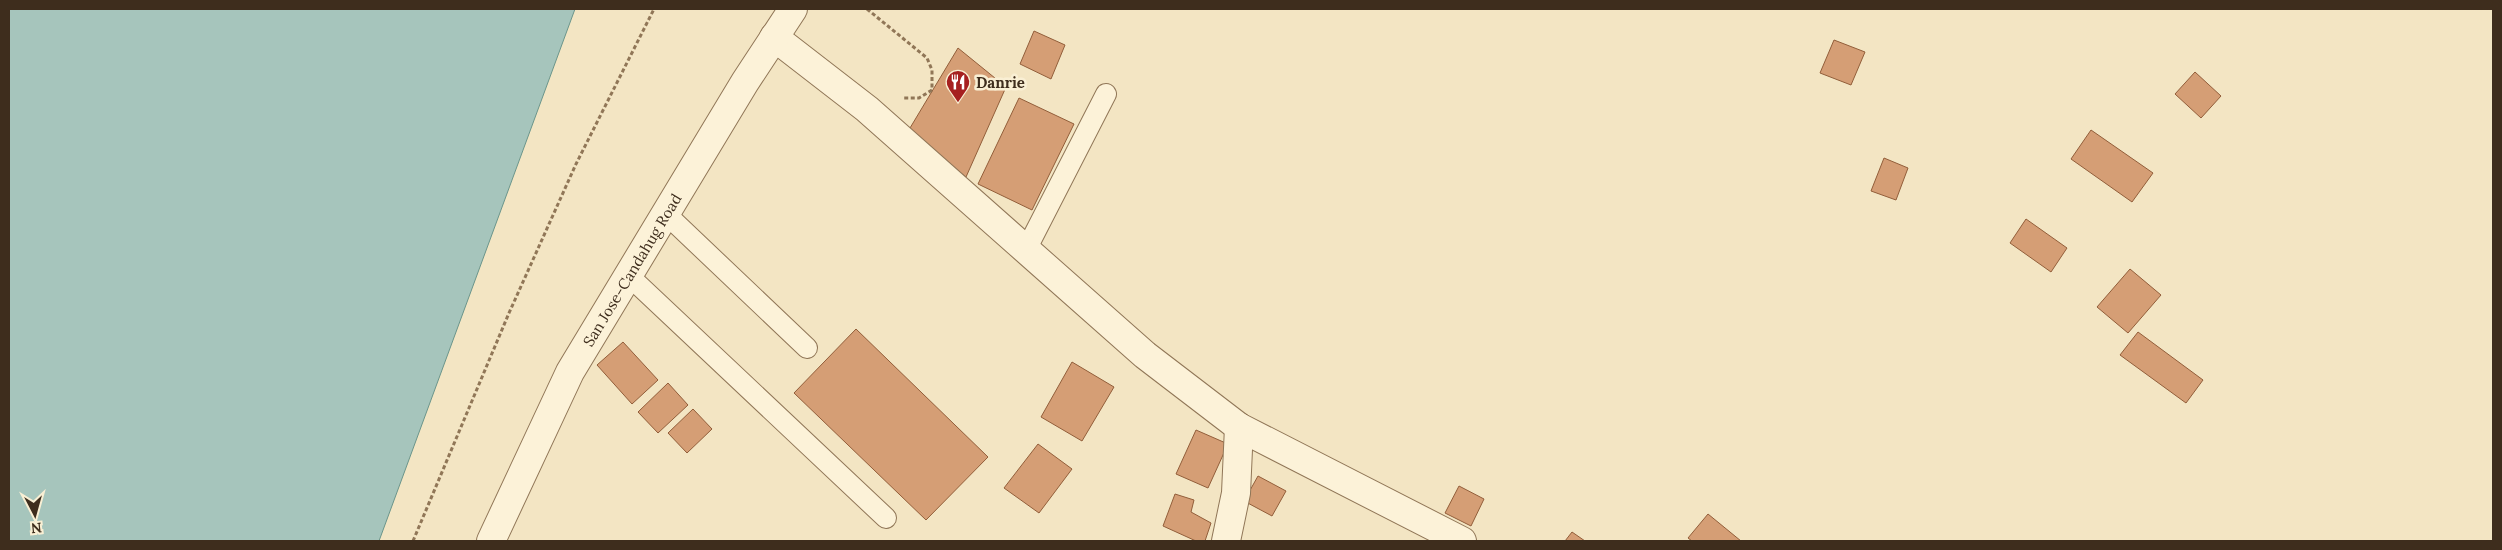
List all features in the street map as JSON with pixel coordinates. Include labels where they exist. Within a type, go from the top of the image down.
[{"type":"street","name":"San Jose-Candahug Road","points":[[491,541],[570,372],[745,82],[793,9]]},
{"type":"street","points":[[774,37],[867,109],[1145,355],[1239,427],[1462,541]]},
{"type":"street","points":[[1226,541],[1236,493],[1239,427]]},
{"type":"lane","points":[[1026,250],[1106,94]]},
{"type":"lane","points":[[666,214],[807,348]]},
{"type":"lane","points":[[628,275],[886,518]]},
{"type":"path","points":[[414,541],[509,313],[576,164],[654,9]]},
{"type":"path","points":[[867,9],[927,58],[932,70],[932,90],[919,98],[900,96]]},
{"type":"water","points":[[9,9],[575,9],[379,541],[9,541]]},
{"type":"building","points":[[1034,31],[1065,45],[1051,79],[1020,64]]},
{"type":"building","points":[[1834,40],[1865,52],[1851,85],[1820,73]]},
{"type":"building","points":[[958,48],[1006,87],[966,177],[907,133]]},
{"type":"building","points":[[2195,72],[2221,96],[2201,118],[2175,94]]},
{"type":"building","points":[[1019,98],[1074,124],[1032,210],[978,184]]},
{"type":"building","points":[[2091,130],[2153,173],[2132,202],[2071,159]]},
{"type":"building","points":[[1884,158],[1908,168],[1896,200],[1871,191]]},
{"type":"building","points":[[2026,219],[2067,248],[2051,272],[2010,243]]},
{"type":"building","points":[[2130,269],[2161,295],[2128,333],[2097,307]]},
{"type":"building","points":[[856,329],[988,457],[926,520],[794,393]]},
{"type":"building","points":[[2138,332],[2203,380],[2186,403],[2120,355]]},
{"type":"building","points":[[623,342],[658,380],[632,404],[597,365]]},
{"type":"building","points":[[1072,362],[1114,387],[1082,441],[1041,417]]},
{"type":"building","points":[[668,383],[688,405],[658,433],[638,412]]},
{"type":"building","points":[[693,409],[712,429],[687,453],[668,433]]},
{"type":"building","points":[[1196,430],[1228,444],[1208,488],[1176,474]]},
{"type":"building","points":[[1038,444],[1072,469],[1039,513],[1004,488]]},
{"type":"building","points":[[1258,476],[1286,491],[1272,516],[1244,501]]},
{"type":"building","points":[[1459,486],[1484,499],[1471,526],[1445,513]]},
{"type":"building","points":[[1175,494],[1194,500],[1191,512],[1211,523],[1205,541],[1196,541],[1163,526]]},
{"type":"building","points":[[1708,514],[1741,541],[1692,541],[1688,538]]},
{"type":"building","points":[[1572,532],[1585,541],[1565,541]]},
{"type":"place","name":"Danrie","points":[[958,103]]}]
